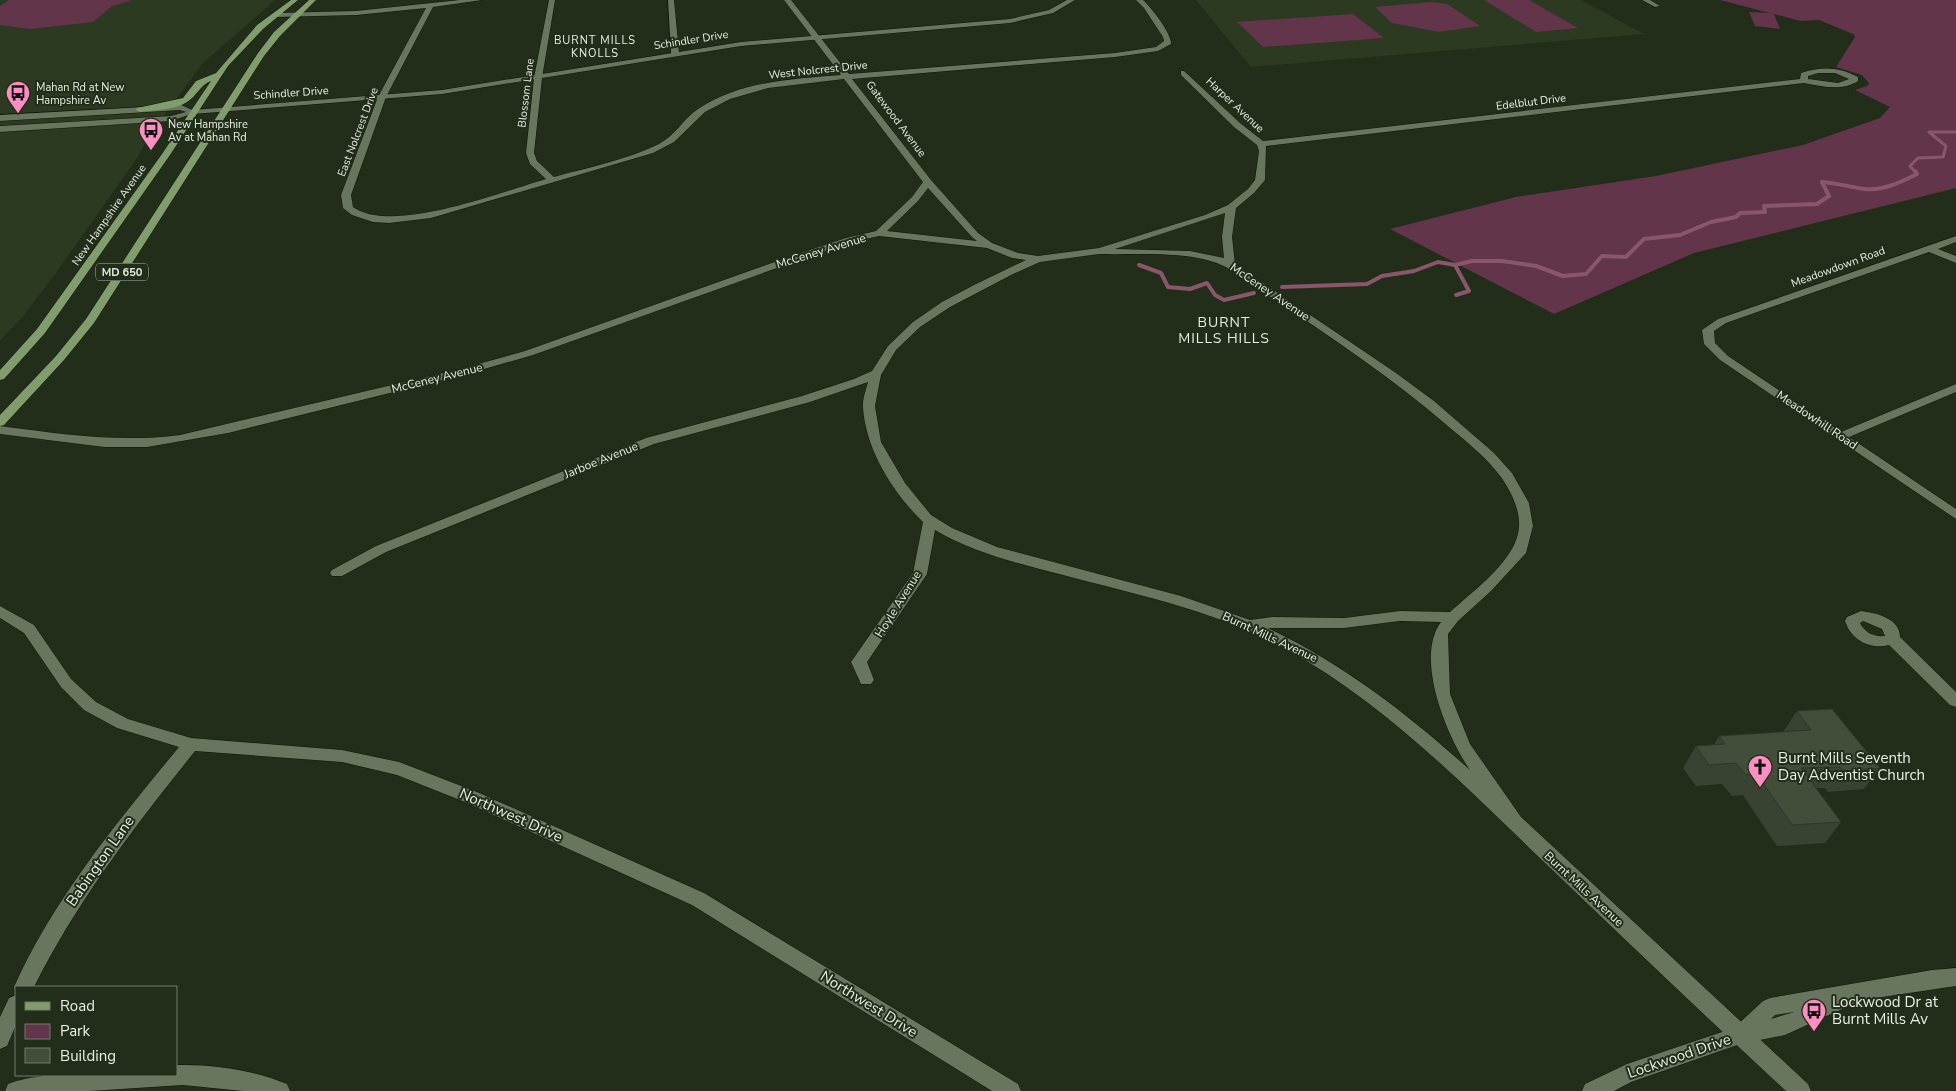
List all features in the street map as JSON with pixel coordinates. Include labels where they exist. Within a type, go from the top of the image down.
[{"type":"main road","name":"New Hampshire Avenue","points":[[0,376],[41,331],[166,155],[219,74],[244,43],[295,0]]},
{"type":"main road","name":"MD 650","points":[[0,422],[60,358],[90,321],[261,54],[296,15],[313,0]]},
{"type":"main road","points":[[137,110],[176,104],[186,100],[199,83],[219,74]]},
{"type":"street","points":[[277,15],[356,13],[479,0]]},
{"type":"street","name":"Blossom Lane","points":[[552,0],[538,78],[530,153],[533,162],[552,180]]},
{"type":"street","points":[[671,0],[675,53]]},
{"type":"street","name":"Gatewood Avenue","points":[[787,0],[928,182],[975,235],[989,245]]},
{"type":"street","name":"Schindler Drive","points":[[193,112],[442,92],[538,78],[675,53],[741,44],[1010,21],[1051,12],[1072,0]]},
{"type":"street","name":"West Nolcrest Drive","points":[[355,213],[373,219],[389,220],[431,215],[658,148],[675,138],[702,111],[737,94],[775,84],[1116,55],[1158,49],[1168,42],[1167,37],[1147,8],[1139,0]]},
{"type":"street","points":[[1645,0],[1656,6]]},
{"type":"street","name":"East Nolcrest Drive","points":[[355,213],[348,208],[346,195],[382,97],[430,6]]},
{"type":"street","name":"Edelblut Drive","points":[[1261,144],[1804,81],[1840,85],[1850,83],[1856,79],[1847,74],[1819,69],[1804,75],[1804,81]]},
{"type":"street","name":"Harper Avenue","points":[[1099,251],[1120,242],[1208,217],[1231,208],[1251,191],[1260,180],[1263,151],[1261,144],[1236,124],[1184,73]]},
{"type":"street","points":[[0,118],[181,107],[193,112]]},
{"type":"street","points":[[124,121],[137,110]]},
{"type":"street","points":[[0,129],[171,118],[193,112]]},
{"type":"street","points":[[879,233],[888,227],[928,182]]},
{"type":"street","points":[[1230,265],[1227,237],[1231,208]]},
{"type":"street","name":"McCeney Avenue","points":[[0,430],[104,443],[129,443],[180,439],[228,429],[463,372],[530,353],[787,261],[849,240],[879,233],[989,245],[1016,256],[1038,259],[1099,251],[1190,254],[1216,258],[1230,265],[1399,381],[1482,450],[1507,476],[1522,504],[1526,526],[1519,552],[1486,588],[1453,617],[1441,633],[1440,656],[1442,694],[1463,746],[1514,822]]},
{"type":"street","name":"Meadowdown Road","points":[[1729,319],[1956,239]]},
{"type":"street","points":[[1928,248],[1956,260]]},
{"type":"street","name":"Burnt Mills Avenue","points":[[1038,259],[967,292],[942,306],[911,329],[893,346],[874,374],[868,391],[870,426],[876,445],[900,484],[930,522],[991,551],[1202,607],[1249,625],[1322,661],[1434,749],[1801,1091]]},
{"type":"street","name":"Meadowhill Road","points":[[1729,319],[1708,330],[1710,344],[1724,358],[1956,514]]},
{"type":"street","name":"Jarboe Avenue","points":[[338,573],[380,549],[650,441],[696,427],[763,412],[858,383],[874,374]]},
{"type":"street","points":[[1841,436],[1956,388]]},
{"type":"street","name":"Hoyle Avenue","points":[[866,680],[859,662],[920,574],[930,522]]},
{"type":"street","name":"Northwest Drive","points":[[0,611],[29,629],[66,683],[90,706],[123,724],[191,744],[342,756],[399,769],[471,797],[698,899],[1011,1091]]},
{"type":"street","points":[[1249,625],[1272,622],[1344,623],[1400,616],[1453,617]]},
{"type":"street","points":[[1892,639],[1956,700]]},
{"type":"street","name":"Babington Lane","points":[[24,986],[40,954],[78,890],[136,811],[191,744]]},
{"type":"street","name":"Lockwood Drive","points":[[1592,1091],[1627,1074],[1740,1035],[1785,1026],[1860,991],[1956,976]]},
{"type":"street","points":[[0,1039],[15,1006]]},
{"type":"street","points":[[15,1091],[103,1079],[205,1075],[265,1085],[280,1091]]},
{"type":"shaded area","points":[[0,0],[275,0],[202,64],[152,132],[137,158],[56,273],[25,314],[0,341]]},
{"type":"shaded area","points":[[1196,0],[1581,0],[1644,34],[1251,67]]},
{"type":"green space","points":[[9,0],[132,0],[112,6],[93,22],[30,29],[0,25],[0,6]]},
{"type":"green space","points":[[1484,0],[1529,0],[1578,28],[1536,32]]},
{"type":"green space","points":[[1720,0],[1956,0],[1956,188],[1694,253],[1554,314],[1390,229],[1516,197],[1656,176],[1803,145],[1880,118],[1890,107],[1855,90],[1867,86],[1869,83],[1862,75],[1836,67],[1855,37],[1853,34],[1819,20],[1801,21],[1774,14],[1780,29],[1755,26],[1749,12],[1770,13]]},
{"type":"green space","points":[[1431,2],[1447,4],[1480,26],[1439,32],[1392,23],[1375,7]]},
{"type":"green space","points":[[1353,14],[1384,38],[1263,47],[1237,22]]},
{"type":"building","points":[[1832,709],[1880,768],[1843,771],[1840,767],[1801,768],[1841,822],[1792,825],[1757,774],[1746,775],[1736,763],[1709,765],[1696,746],[1725,744],[1719,736],[1811,730],[1797,711]]},
{"type":"waterway","points":[[1916,173],[1910,166],[1918,158],[1943,157],[1946,146],[1929,132],[1956,132]]},
{"type":"waterway","points":[[1455,265],[1472,261],[1502,261],[1536,266],[1563,276],[1586,274],[1602,256],[1626,257],[1644,239],[1680,235],[1711,222],[1736,217],[1740,213],[1765,212],[1764,206],[1817,204],[1829,196],[1822,182],[1865,189],[1878,189],[1911,177],[1917,174],[1915,171]]},
{"type":"waterway","points":[[1282,287],[1367,284],[1382,276],[1414,271],[1438,262],[1455,265]]},
{"type":"waterway","points":[[1139,265],[1161,273],[1168,287],[1190,289],[1207,283],[1215,295],[1224,300],[1254,293]]},
{"type":"waterway","points":[[1455,265],[1469,291],[1456,295]]},
{"type":"place","name":"Mahan Rd at New Hampshire Av","points":[[18,114]]},
{"type":"place","name":"New Hampshire Av at Mahan Rd","points":[[151,151]]},
{"type":"place","name":"Burnt Mills Seventh Day Adventist Church","points":[[1760,788]]},
{"type":"place","name":"Lockwood Dr at Burnt Mills Av","points":[[1814,1032]]},
{"type":"district","name":"BURNT MILLS KNOLLS","points":[[595,46]]},
{"type":"district","name":"BURNT MILLS HILLS","points":[[1224,330]]}]
